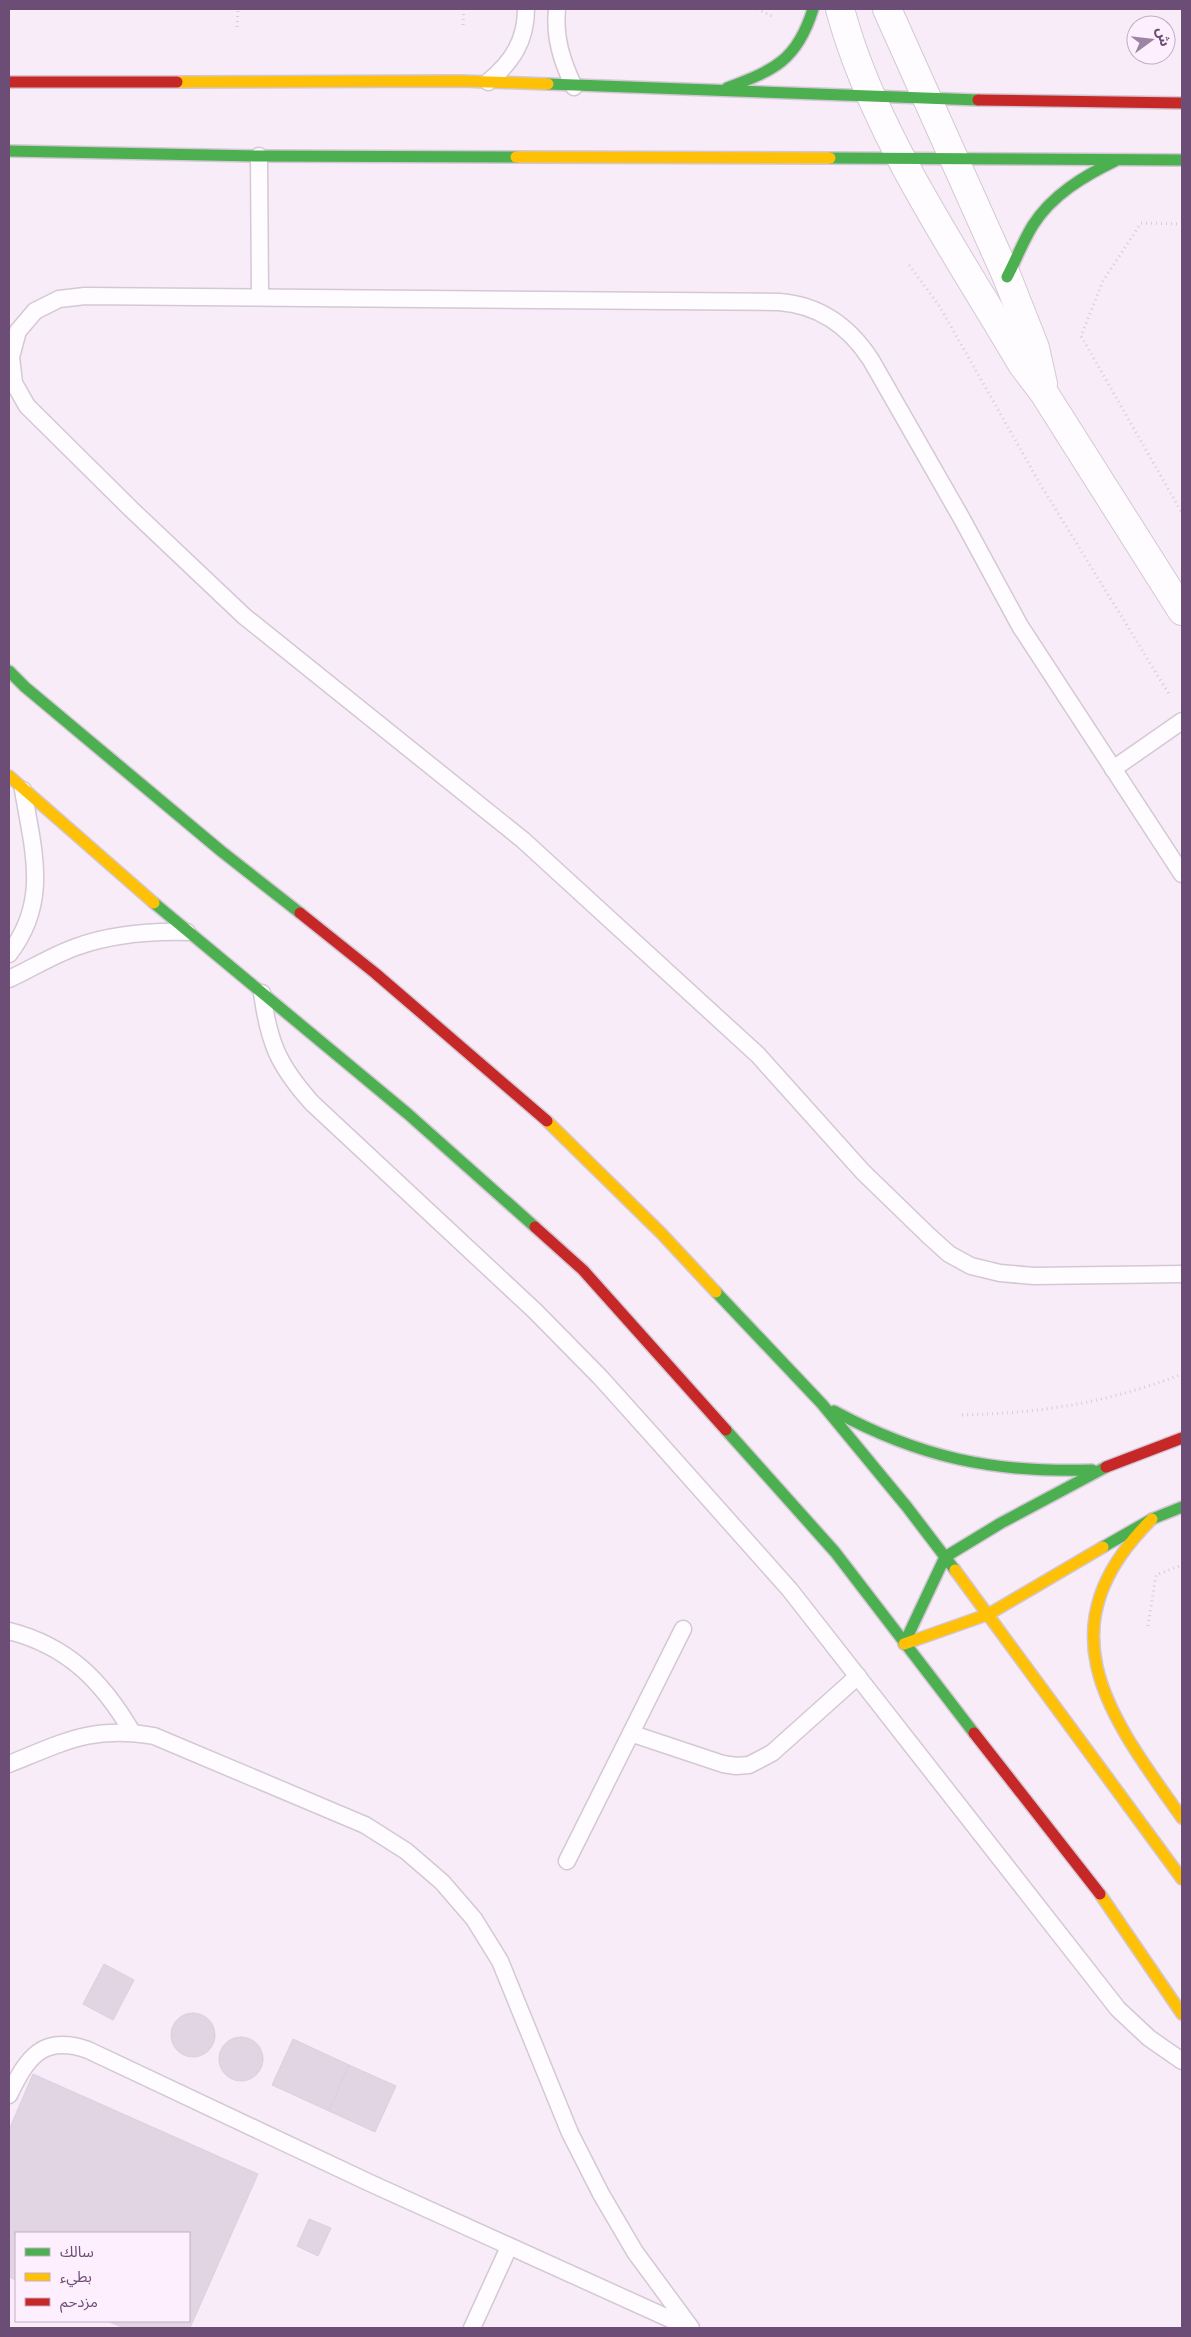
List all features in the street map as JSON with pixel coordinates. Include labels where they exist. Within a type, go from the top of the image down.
[{"type":"street","points":[[712,93],[766,73],[781,61],[804,31],[813,9]]},
{"type":"street","points":[[840,9],[848,40],[871,97],[903,160],[1018,358],[1044,393],[1182,611]]},
{"type":"street","points":[[886,9],[1007,277],[1035,348],[1044,393]]},
{"type":"street","points":[[9,82],[488,82],[712,93],[1182,103]]},
{"type":"street","points":[[9,151],[259,156],[1182,160]]},
{"type":"street","points":[[1007,277],[1034,224],[1051,204],[1072,185],[1095,170],[1120,159]]},
{"type":"street","points":[[9,670],[25,687],[221,850],[375,973],[528,1103],[661,1233],[822,1404],[907,1507],[989,1614],[1182,1879]]},
{"type":"street","points":[[9,680],[25,687]]},
{"type":"street","points":[[9,776],[187,932],[408,1114],[583,1270],[835,1552],[904,1644],[1107,1904],[1182,2014]]},
{"type":"street","points":[[822,1404],[856,1424],[891,1440],[928,1454],[966,1463],[1034,1471],[1101,1469]]},
{"type":"street","points":[[904,1644],[945,1557],[1101,1469],[1182,1438]]},
{"type":"street","points":[[904,1644],[989,1614],[1152,1519],[1182,1507]]},
{"type":"street","points":[[1152,1519],[1123,1550],[1108,1575],[1096,1612],[1093,1628],[1093,1654],[1097,1680],[1106,1704],[1117,1724],[1182,1818]]},
{"type":"lane","points":[[488,82],[502,70],[514,55],[523,39],[526,9]]},
{"type":"lane","points":[[556,9],[555,23],[558,46],[564,66],[574,86]]},
{"type":"lane","points":[[259,156],[260,297]]},
{"type":"lane","points":[[1182,874],[1020,626],[962,519],[861,344],[831,316],[802,305],[779,302],[84,296],[58,299],[35,311],[18,331],[11,357],[14,383],[28,406],[131,510],[244,616],[523,840],[758,1055],[863,1172],[949,1254],[971,1266],[1000,1273],[1034,1276],[1182,1274]]},
{"type":"lane","points":[[1113,769],[1182,721]]},
{"type":"lane","points":[[9,954],[19,941],[30,917],[36,890],[35,863],[23,790]]},
{"type":"lane","points":[[9,979],[75,947],[112,936],[150,931],[187,932]]},
{"type":"lane","points":[[262,993],[267,1030],[278,1057],[293,1082],[312,1103],[528,1304],[600,1377],[790,1590],[1118,2009],[1149,2038],[1182,2061]]},
{"type":"lane","points":[[567,1861],[683,1629]]},
{"type":"lane","points":[[9,1631],[46,1644],[97,1680],[116,1705],[132,1732]]},
{"type":"lane","points":[[632,1734],[723,1764],[749,1765],[772,1753],[858,1676]]},
{"type":"lane","points":[[9,1764],[86,1734],[132,1732],[154,1736],[365,1825],[406,1851],[442,1882],[474,1919],[500,1961],[570,2133],[601,2194],[635,2252],[690,2328]]},
{"type":"lane","points":[[9,2096],[28,2060],[41,2049],[56,2045],[72,2045],[509,2247],[690,2328]]},
{"type":"lane","points":[[472,2328],[509,2247]]},
{"type":"path","points":[[237,27],[238,9]]},
{"type":"path","points":[[463,25],[464,9]]},
{"type":"path","points":[[1182,224],[1141,223],[1103,281],[1081,336],[1182,513]]},
{"type":"path","points":[[909,266],[940,307],[1040,482],[1173,700]]},
{"type":"path","points":[[962,1415],[1014,1414],[1066,1408],[1118,1396],[1182,1374]]},
{"type":"path","points":[[1148,1626],[1156,1575],[1182,1565]]},
{"type":"building","points":[[104,1964],[134,1980],[113,2020],[83,2004]]},
{"type":"building","points":[[193,2013],[205,2017],[211,2023],[215,2035],[211,2047],[205,2053],[193,2057],[181,2053],[175,2047],[171,2035],[175,2023],[181,2017]]},
{"type":"building","points":[[241,2037],[253,2041],[259,2047],[263,2059],[259,2071],[253,2077],[241,2081],[229,2077],[223,2071],[219,2059],[223,2047],[229,2041]]},
{"type":"building","points":[[293,2039],[349,2065],[329,2111],[272,2085]]},
{"type":"building","points":[[349,2065],[396,2086],[375,2132],[329,2111]]},
{"type":"building","points":[[33,2074],[258,2174],[190,2328],[124,2328],[109,2322],[190,2322],[190,2232],[15,2232],[15,2280],[9,2277],[9,2130]]},
{"type":"building","points":[[309,2219],[331,2228],[318,2256],[297,2246]]},
{"type":"traffic: fast","points":[[727,88],[771,69],[782,61],[799,41],[807,27],[813,9]]},
{"type":"traffic: fast","points":[[548,84],[978,100]]},
{"type":"traffic: fast","points":[[9,151],[259,156],[516,157]]},
{"type":"traffic: fast","points":[[830,158],[1182,160]]},
{"type":"traffic: fast","points":[[1007,277],[1029,231],[1049,204],[1080,180],[1115,161]]},
{"type":"traffic: fast","points":[[9,671],[25,687],[221,851],[300,913]]},
{"type":"traffic: fast","points":[[154,903],[408,1114],[535,1227]]},
{"type":"traffic: fast","points":[[716,1292],[822,1404],[907,1507],[955,1570]]},
{"type":"traffic: fast","points":[[834,1411],[897,1440],[959,1459],[1023,1469],[1092,1470]]},
{"type":"traffic: fast","points":[[726,1430],[835,1552],[974,1733]]},
{"type":"traffic: fast","points":[[904,1644],[945,1557],[1001,1523],[1106,1467]]},
{"type":"traffic: fast","points":[[1103,1547],[1152,1519],[1182,1507]]},
{"type":"traffic: slow","points":[[177,82],[461,81],[548,84]]},
{"type":"traffic: slow","points":[[516,157],[830,158]]},
{"type":"traffic: slow","points":[[9,776],[154,903]]},
{"type":"traffic: slow","points":[[547,1121],[661,1233],[716,1292]]},
{"type":"traffic: slow","points":[[1152,1519],[1118,1559],[1100,1598],[1093,1635],[1098,1671],[1111,1707],[1131,1743],[1182,1818]]},
{"type":"traffic: slow","points":[[904,1644],[989,1614],[1103,1547]]},
{"type":"traffic: slow","points":[[955,1570],[1182,1879]]},
{"type":"traffic: slow","points":[[1100,1894],[1182,2014]]},
{"type":"traffic: jam","points":[[9,82],[177,82]]},
{"type":"traffic: jam","points":[[978,100],[1182,103]]},
{"type":"traffic: jam","points":[[300,913],[375,973],[547,1121]]},
{"type":"traffic: jam","points":[[535,1227],[583,1270],[726,1430]]},
{"type":"traffic: jam","points":[[1106,1467],[1182,1438]]},
{"type":"traffic: jam","points":[[974,1733],[1100,1894]]}]
